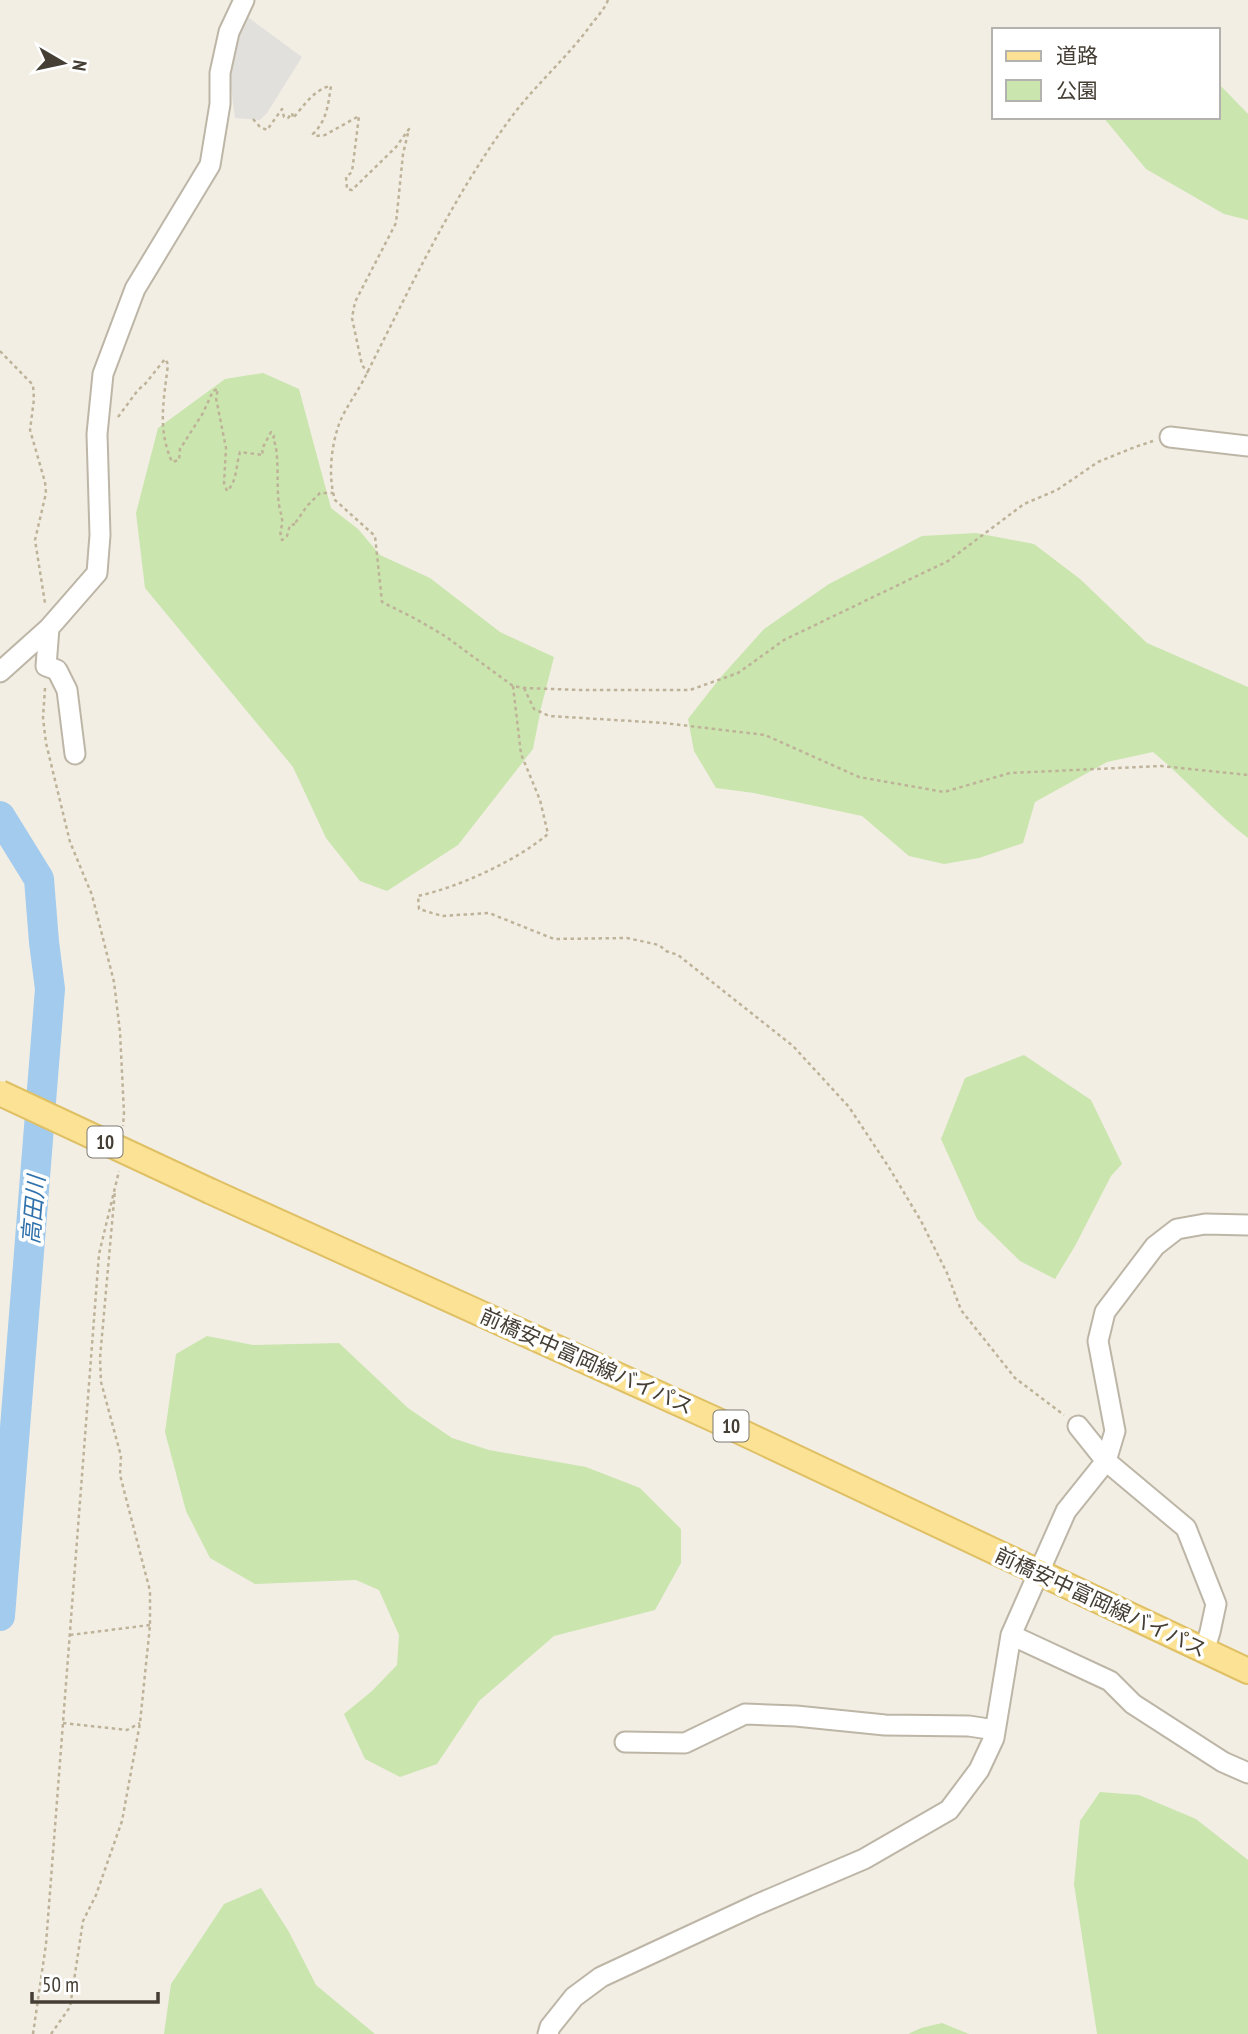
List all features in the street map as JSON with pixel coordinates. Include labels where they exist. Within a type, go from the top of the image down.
[{"type":"main road","name":"前橋安中富岡線バイパス","points":[[0,1093],[716,1420],[1248,1671]]},
{"type":"street","points":[[0,672],[49,628],[97,573],[100,535],[97,434],[103,374],[135,289],[210,165],[220,104],[220,73],[229,32],[244,0]]},
{"type":"street","points":[[1170,437],[1248,446]]},
{"type":"street","points":[[49,628],[47,666],[57,670],[67,690],[75,754]]},
{"type":"street","points":[[548,2034],[550,2027],[574,1997],[601,1978],[756,1905],[864,1859],[948,1810],[979,1770],[994,1738],[1011,1635],[1066,1511],[1106,1461],[1115,1431],[1098,1341],[1105,1312],[1155,1246],[1177,1229],[1205,1224],[1248,1225]]},
{"type":"street","points":[[1079,1426],[1106,1461],[1186,1528],[1216,1604],[1204,1651]]},
{"type":"street","points":[[1011,1635],[1110,1681],[1133,1704],[1223,1762],[1248,1773]]},
{"type":"street","points":[[625,1742],[685,1742],[745,1714],[886,1725],[968,1726],[995,1730]]},
{"type":"path","points":[[608,0],[578,42],[510,119],[466,186],[410,286],[368,373],[339,424],[331,463],[333,493],[335,500],[375,536],[382,603],[445,636],[513,686],[690,690],[738,673],[784,640],[948,561],[1024,504],[1057,490],[1098,463],[1135,447],[1170,437]]},
{"type":"path","points":[[253,119],[267,130],[282,109],[284,117],[288,118],[292,113],[293,118],[317,92],[331,86],[327,114],[322,126],[313,134],[325,135],[359,116],[352,172],[346,177],[347,189],[352,190],[396,147],[409,129],[403,154],[396,223],[355,302],[352,318],[362,365],[368,373]]},
{"type":"path","points":[[0,351],[33,386],[30,429],[46,493],[36,540],[49,628]]},
{"type":"path","points":[[97,434],[123,412],[165,359],[168,364],[162,421],[163,434],[172,462],[179,460],[180,449],[203,413],[213,391],[218,388],[216,398],[226,448],[224,483],[227,491],[232,487],[240,452],[263,455],[262,449],[271,432],[277,449],[276,491],[282,520],[279,531],[282,540],[286,537],[290,525],[297,524],[307,506],[320,494],[333,493]]},
{"type":"path","points":[[47,666],[43,718],[47,743],[70,842],[92,895],[114,982],[120,1032],[124,1113],[122,1136]]},
{"type":"path","points":[[513,686],[521,754],[540,800],[548,834],[529,850],[444,890],[418,896],[419,909],[442,915],[489,913],[554,939],[627,938],[659,945],[666,951],[678,954],[793,1046],[849,1107],[921,1221],[947,1273],[961,1311],[1015,1378],[1079,1426]]},
{"type":"path","points":[[524,688],[534,709],[549,716],[664,723],[765,735],[859,777],[944,792],[1010,773],[1161,766],[1248,775]]},
{"type":"path","points":[[33,2034],[46,1944],[99,1254],[119,1171]]},
{"type":"path","points":[[51,2034],[69,2007],[83,1921],[96,1895],[122,1821],[140,1723],[150,1625],[150,1591],[120,1475],[121,1456],[101,1382],[100,1358],[115,1182]]},
{"type":"path","points":[[70,1635],[150,1625]]},
{"type":"path","points":[[63,1723],[127,1730],[140,1723]]},
{"type":"green space","points":[[1220,85],[1248,114],[1248,220],[1224,214],[1146,169],[1105,119],[1220,119]]},
{"type":"green space","points":[[263,373],[299,389],[331,508],[358,529],[380,555],[430,578],[500,632],[554,657],[533,749],[458,845],[387,891],[360,881],[326,838],[293,767],[145,588],[136,513],[158,428],[225,379]]},
{"type":"green space","points":[[976,533],[1034,544],[1080,579],[1147,643],[1248,687],[1248,838],[1153,752],[1107,762],[1035,802],[1023,843],[979,858],[944,864],[909,856],[862,816],[754,793],[716,788],[694,751],[688,719],[764,629],[829,584],[922,536]]},
{"type":"green space","points":[[1024,1055],[1091,1100],[1122,1164],[1111,1176],[1055,1279],[1020,1261],[977,1219],[941,1139],[965,1078]]},
{"type":"green space","points":[[207,1336],[253,1345],[339,1343],[408,1408],[452,1438],[489,1450],[586,1467],[640,1488],[681,1529],[681,1563],[655,1610],[554,1636],[479,1701],[437,1764],[400,1777],[365,1759],[344,1714],[372,1691],[397,1665],[399,1635],[379,1590],[356,1580],[255,1584],[210,1558],[186,1511],[165,1432],[176,1354]]},
{"type":"green space","points":[[1100,1792],[1139,1795],[1196,1819],[1248,1860],[1248,2034],[1097,2034],[1074,1884],[1080,1821]]},
{"type":"green space","points":[[261,1888],[289,1932],[316,1985],[375,2034],[164,2034],[171,1984],[224,1904]]},
{"type":"green space","points":[[942,2023],[969,2034],[908,2034],[921,2028]]},
{"type":"shaded area","points":[[245,15],[302,57],[260,120],[235,118],[228,65]]},
{"type":"waterway","name":"高田川","points":[[0,816],[39,879],[50,989],[0,1616]]}]
